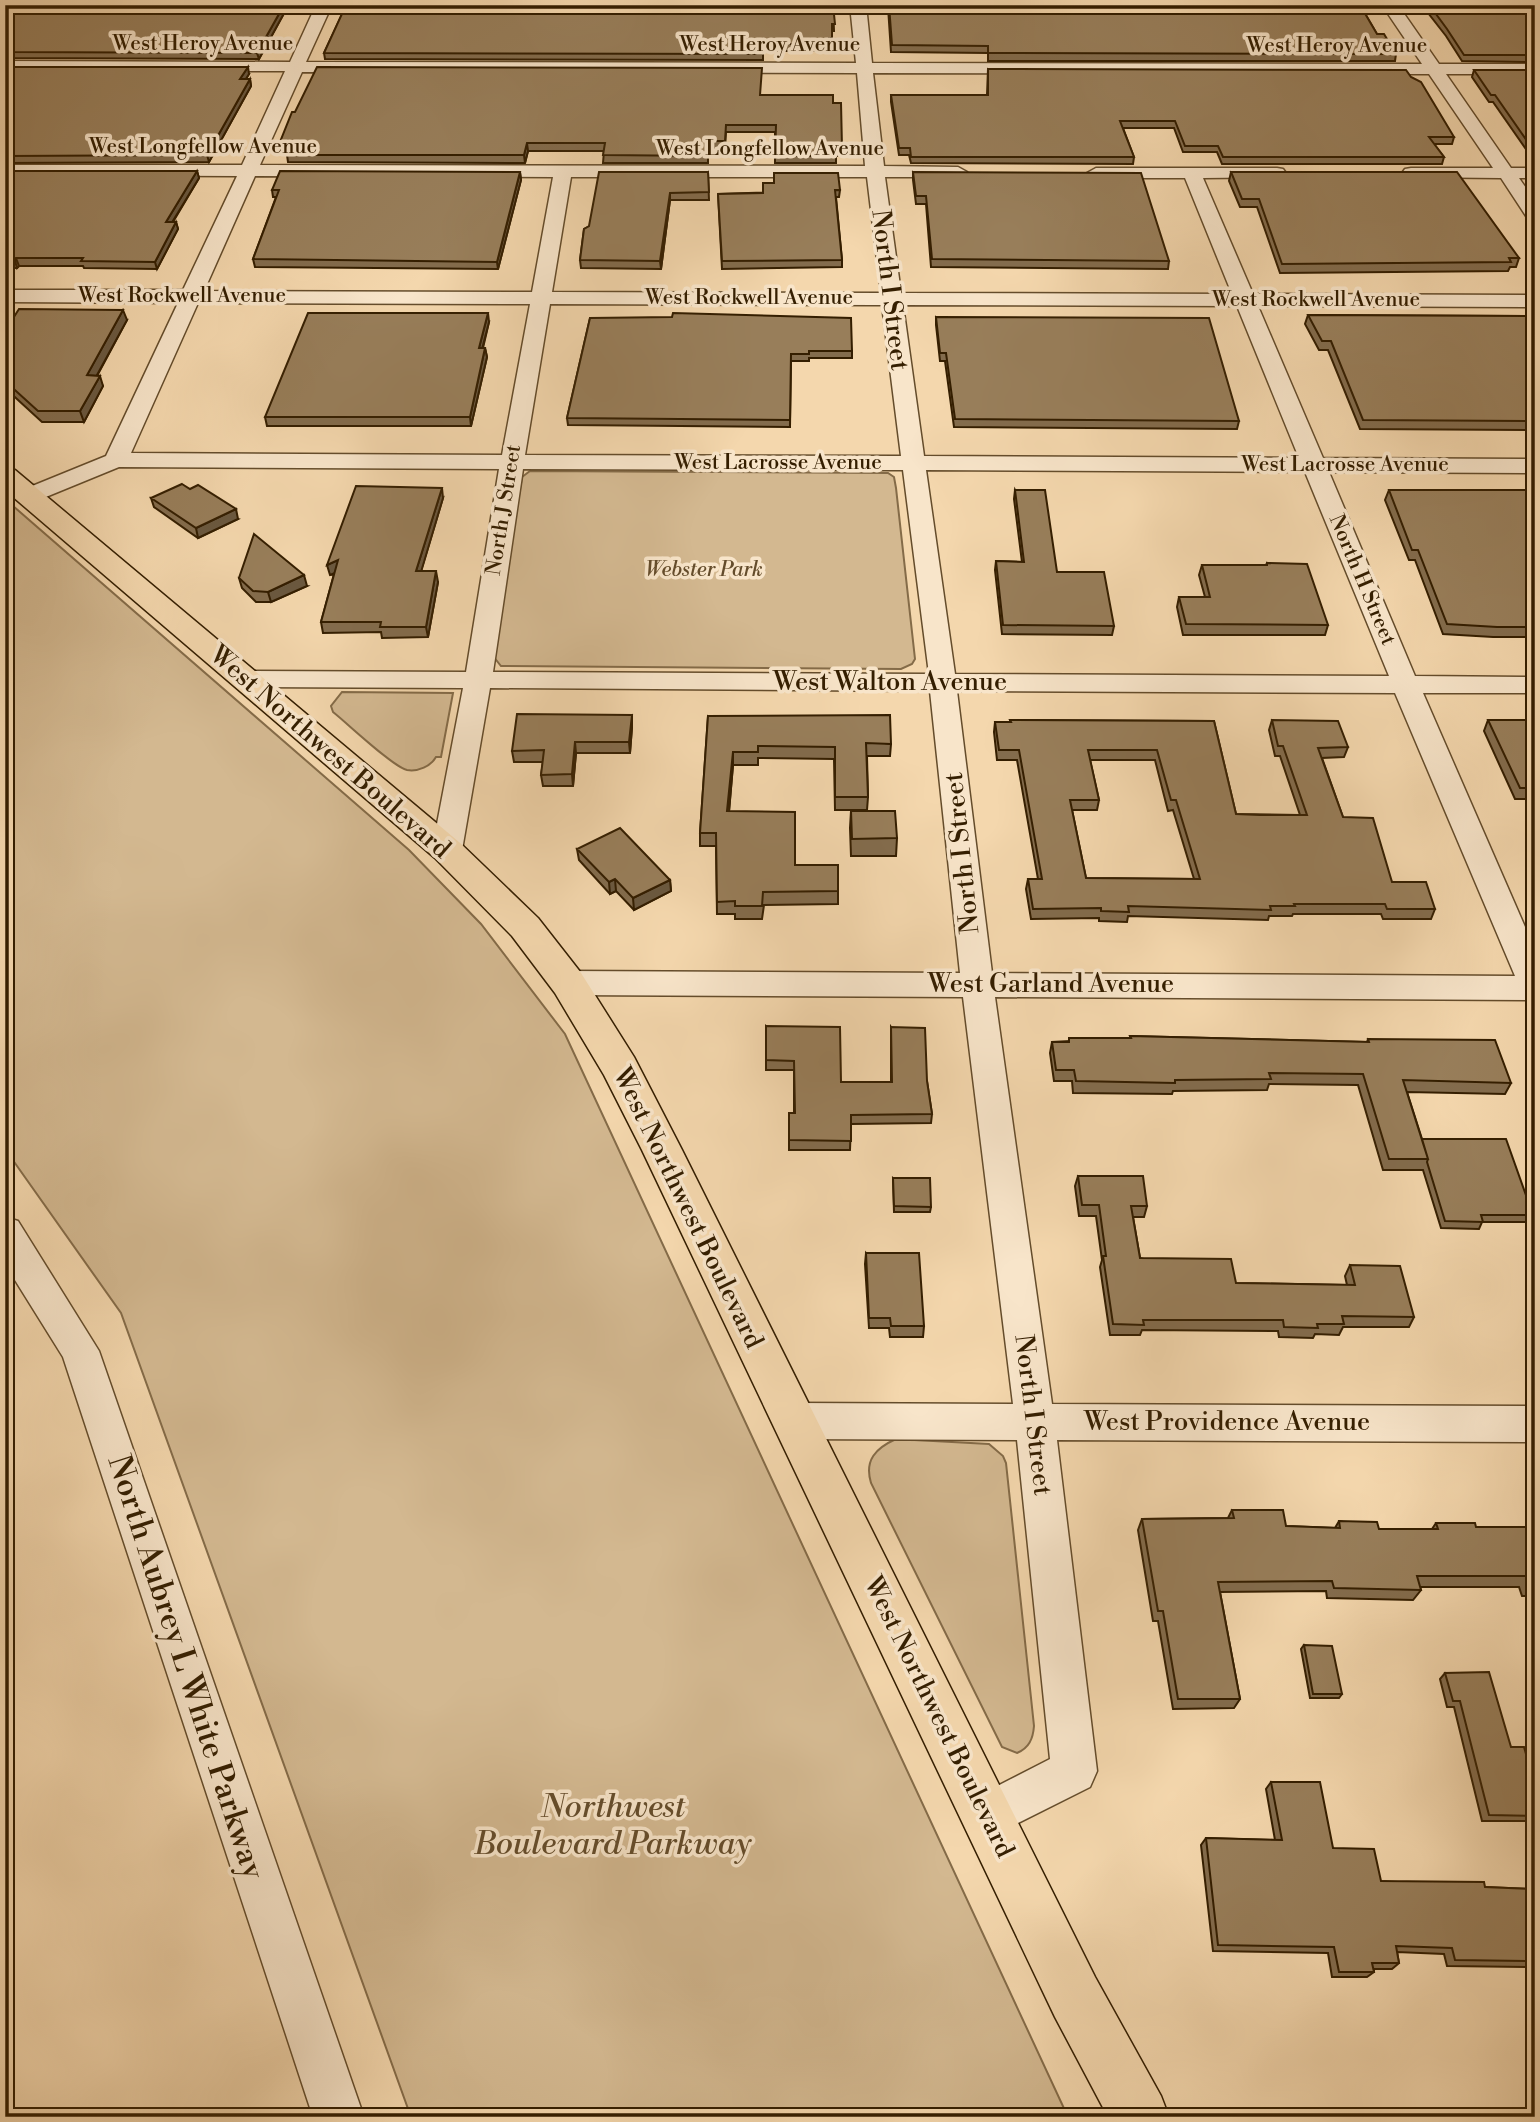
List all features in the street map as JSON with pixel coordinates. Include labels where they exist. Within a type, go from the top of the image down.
[{"type":"main road","name":"West Northwest Boulevard","points":[[17,486],[447,849],[525,927],[568,983],[620,1068],[1075,1997],[1140,2117]]},
{"type":"street","points":[[116,460],[324,5]]},
{"type":"street","name":"North I Street","points":[[858,5],[875,172],[943,682],[977,984],[1035,1421],[1074,1771],[988,1815]]},
{"type":"street","points":[[1390,5],[1535,215]]},
{"type":"street","name":"West Heroy Avenue","points":[[5,66],[1535,69]]},
{"type":"street","name":"West Longfellow Avenue","points":[[5,170],[972,173]]},
{"type":"street","name":"North J Street","points":[[447,849],[478,681],[512,463],[563,172]]},
{"type":"street","points":[[1082,173],[1301,173]]},
{"type":"street","name":"North H Street","points":[[1192,173],[1312,465],[1535,987]]},
{"type":"street","points":[[1397,173],[1535,173]]},
{"type":"street","name":"West Rockwell Avenue","points":[[5,296],[1535,301]]},
{"type":"street","name":"West Lacrosse Avenue","points":[[17,486],[116,460],[1535,466]]},
{"type":"street","name":"West Walton Avenue","points":[[245,679],[1535,685]]},
{"type":"street","name":"West Garland Avenue","points":[[568,983],[1535,987]]},
{"type":"street","name":"North Aubrey L White Parkway","points":[[5,1231],[80,1351],[339,2117]]},
{"type":"street","name":"West Providence Avenue","points":[[794,1421],[1535,1424]]},
{"type":"green space","name":"Webster Park","points":[[530,471],[888,473],[894,477],[896,488],[915,659],[912,664],[901,669],[501,666],[493,656],[522,477]]},
{"type":"green space","name":"Northwest Boulevard Parkway","points":[[5,499],[409,850],[481,924],[565,1034],[1068,2117],[411,2117],[121,1313],[5,1149]]},
{"type":"green space","points":[[342,692],[453,693],[441,757],[436,757],[428,766],[420,769],[407,770],[400,767],[333,712],[331,706]]},
{"type":"green space","points":[[896,1439],[989,1444],[1003,1456],[1006,1463],[1034,1726],[1030,1742],[1017,1753],[1002,1747],[871,1483],[869,1468],[873,1456]]},
{"type":"building","points":[[5,5],[284,5],[257,53],[5,52]]},
{"type":"building","points":[[346,5],[833,5],[835,24],[832,24],[829,44],[763,44],[763,54],[324,53]]},
{"type":"building","points":[[889,5],[1360,5],[1377,34],[1384,34],[1396,54],[988,53],[988,46],[892,45]]},
{"type":"building","points":[[1426,5],[1535,5],[1535,55],[1464,55],[1430,6]]},
{"type":"building","points":[[5,67],[248,67],[240,79],[250,79],[207,155],[5,156]]},
{"type":"building","points":[[317,67],[762,68],[760,95],[833,95],[833,103],[841,103],[842,147],[836,147],[837,156],[775,156],[776,125],[726,125],[725,141],[708,141],[708,156],[603,155],[605,143],[527,143],[524,155],[287,155],[292,142],[280,142],[292,112],[295,112]]},
{"type":"building","points":[[988,69],[1406,70],[1411,77],[1421,82],[1454,137],[1429,137],[1444,157],[1223,157],[1218,146],[1185,146],[1175,121],[1120,121],[1134,157],[911,157],[910,148],[899,148],[891,95],[988,95]]},
{"type":"building","points":[[1474,70],[1535,70],[1535,148],[1532,148]]},
{"type":"building","points":[[5,171],[197,171],[166,222],[176,222],[155,262],[81,261],[83,258],[16,258],[15,261],[5,261]]},
{"type":"building","points":[[280,171],[520,172],[497,262],[253,259],[279,190],[272,190]]},
{"type":"building","points":[[599,172],[708,172],[709,192],[670,193],[660,261],[580,260],[584,229],[589,226]]},
{"type":"building","points":[[913,172],[1141,173],[1169,261],[932,259],[926,196],[916,196]]},
{"type":"building","points":[[1231,172],[1457,172],[1519,258],[1509,258],[1511,262],[1282,264],[1259,199],[1242,199]]},
{"type":"building","points":[[774,173],[838,173],[840,190],[835,190],[842,260],[722,261],[718,194],[763,193],[763,183],[774,183]]},
{"type":"building","points":[[19,309],[123,310],[87,375],[100,376],[80,411],[38,411],[5,381],[5,331]]},
{"type":"building","points":[[308,313],[488,313],[479,348],[485,348],[470,417],[265,417]]},
{"type":"building","points":[[673,313],[851,318],[852,351],[809,351],[809,354],[791,354],[790,420],[567,418],[590,318],[672,317]]},
{"type":"building","points":[[1308,315],[1535,316],[1535,421],[1363,420],[1331,341],[1322,341]]},
{"type":"building","points":[[936,317],[1209,318],[1239,421],[955,419],[946,353],[940,353]]},
{"type":"building","points":[[182,484],[190,489],[198,485],[236,509],[196,528],[151,498]]},
{"type":"building","points":[[356,486],[442,488],[416,571],[436,571],[426,627],[380,627],[381,622],[321,622],[338,560],[327,565]]},
{"type":"building","points":[[1015,490],[1045,490],[1057,572],[1104,572],[1114,626],[1003,625],[996,561],[1024,562]]},
{"type":"building","points":[[1389,490],[1535,490],[1535,627],[1447,624],[1418,550],[1412,550]]},
{"type":"building","points":[[254,534],[304,575],[268,592],[253,591],[239,578]]},
{"type":"building","points":[[1307,564],[1328,625],[1186,624],[1179,597],[1210,597],[1202,565]]},
{"type":"building","points":[[517,714],[632,715],[629,742],[575,742],[572,774],[541,775],[544,750],[512,751]]},
{"type":"building","points":[[890,715],[891,744],[866,743],[868,797],[835,797],[835,747],[758,746],[758,752],[733,752],[727,811],[795,812],[795,865],[838,865],[838,891],[763,892],[762,906],[735,906],[735,901],[717,902],[716,833],[700,833],[708,716]]},
{"type":"building","points":[[1010,720],[1214,721],[1236,814],[1307,815],[1283,746],[1278,746],[1272,720],[1338,721],[1348,747],[1318,748],[1343,817],[1373,818],[1392,882],[1426,882],[1435,909],[1387,909],[1385,904],[1294,904],[1295,906],[1270,906],[1271,910],[1128,906],[1129,912],[1101,911],[1101,908],[1033,909],[1028,879],[1042,879],[1019,750],[999,750],[995,722],[1011,722]],"holes":[[[1088,750],[1157,750],[1171,800],[1176,800],[1200,879],[1086,878],[1070,800],[1099,800]]]},
{"type":"building","points":[[1488,720],[1535,720],[1535,788],[1520,788]]},
{"type":"building","points":[[851,811],[895,811],[897,838],[852,839]]},
{"type":"building","points":[[620,828],[670,880],[633,898],[615,879],[609,882],[577,849]]},
{"type":"building","points":[[766,1026],[840,1027],[841,1082],[892,1082],[891,1027],[925,1028],[927,1081],[932,1114],[851,1115],[851,1141],[789,1140],[789,1113],[795,1113],[794,1061],[766,1060]]},
{"type":"building","points":[[1130,1036],[1369,1042],[1368,1039],[1495,1040],[1511,1083],[1403,1080],[1428,1159],[1389,1159],[1363,1074],[1269,1073],[1271,1079],[1175,1080],[1175,1083],[1076,1081],[1074,1070],[1056,1070],[1052,1042],[1069,1042],[1069,1038],[1131,1038]]},
{"type":"building","points":[[1422,1139],[1506,1139],[1533,1215],[1481,1215],[1483,1222],[1445,1221]]},
{"type":"building","points":[[1078,1176],[1143,1176],[1147,1206],[1131,1206],[1140,1258],[1231,1259],[1236,1283],[1355,1285],[1350,1265],[1400,1266],[1414,1317],[1342,1316],[1344,1324],[1317,1324],[1318,1328],[1284,1327],[1283,1320],[1143,1320],[1144,1325],[1113,1324],[1099,1205],[1082,1205]]},
{"type":"building","points":[[893,1178],[930,1178],[931,1207],[894,1206]]},
{"type":"building","points":[[866,1253],[919,1253],[924,1326],[891,1326],[890,1318],[869,1318]]},
{"type":"building","points":[[1232,1510],[1283,1510],[1286,1526],[1340,1528],[1339,1521],[1377,1522],[1379,1529],[1438,1529],[1436,1523],[1475,1523],[1476,1527],[1534,1527],[1535,1521],[1535,1585],[1531,1585],[1528,1576],[1417,1576],[1421,1590],[1334,1588],[1332,1581],[1218,1582],[1240,1699],[1178,1699],[1163,1611],[1158,1611],[1142,1519],[1234,1518]]},
{"type":"building","points":[[1304,1645],[1332,1646],[1342,1694],[1313,1694]]},
{"type":"building","points":[[1489,1672],[1511,1747],[1524,1747],[1535,1786],[1535,1816],[1489,1815],[1460,1701],[1453,1701],[1445,1673]]},
{"type":"building","points":[[1271,1782],[1320,1782],[1333,1848],[1374,1849],[1381,1881],[1484,1882],[1485,1887],[1535,1889],[1535,1961],[1455,1960],[1452,1948],[1396,1946],[1399,1963],[1372,1963],[1374,1972],[1339,1972],[1334,1947],[1218,1945],[1206,1838],[1282,1840]]}]
